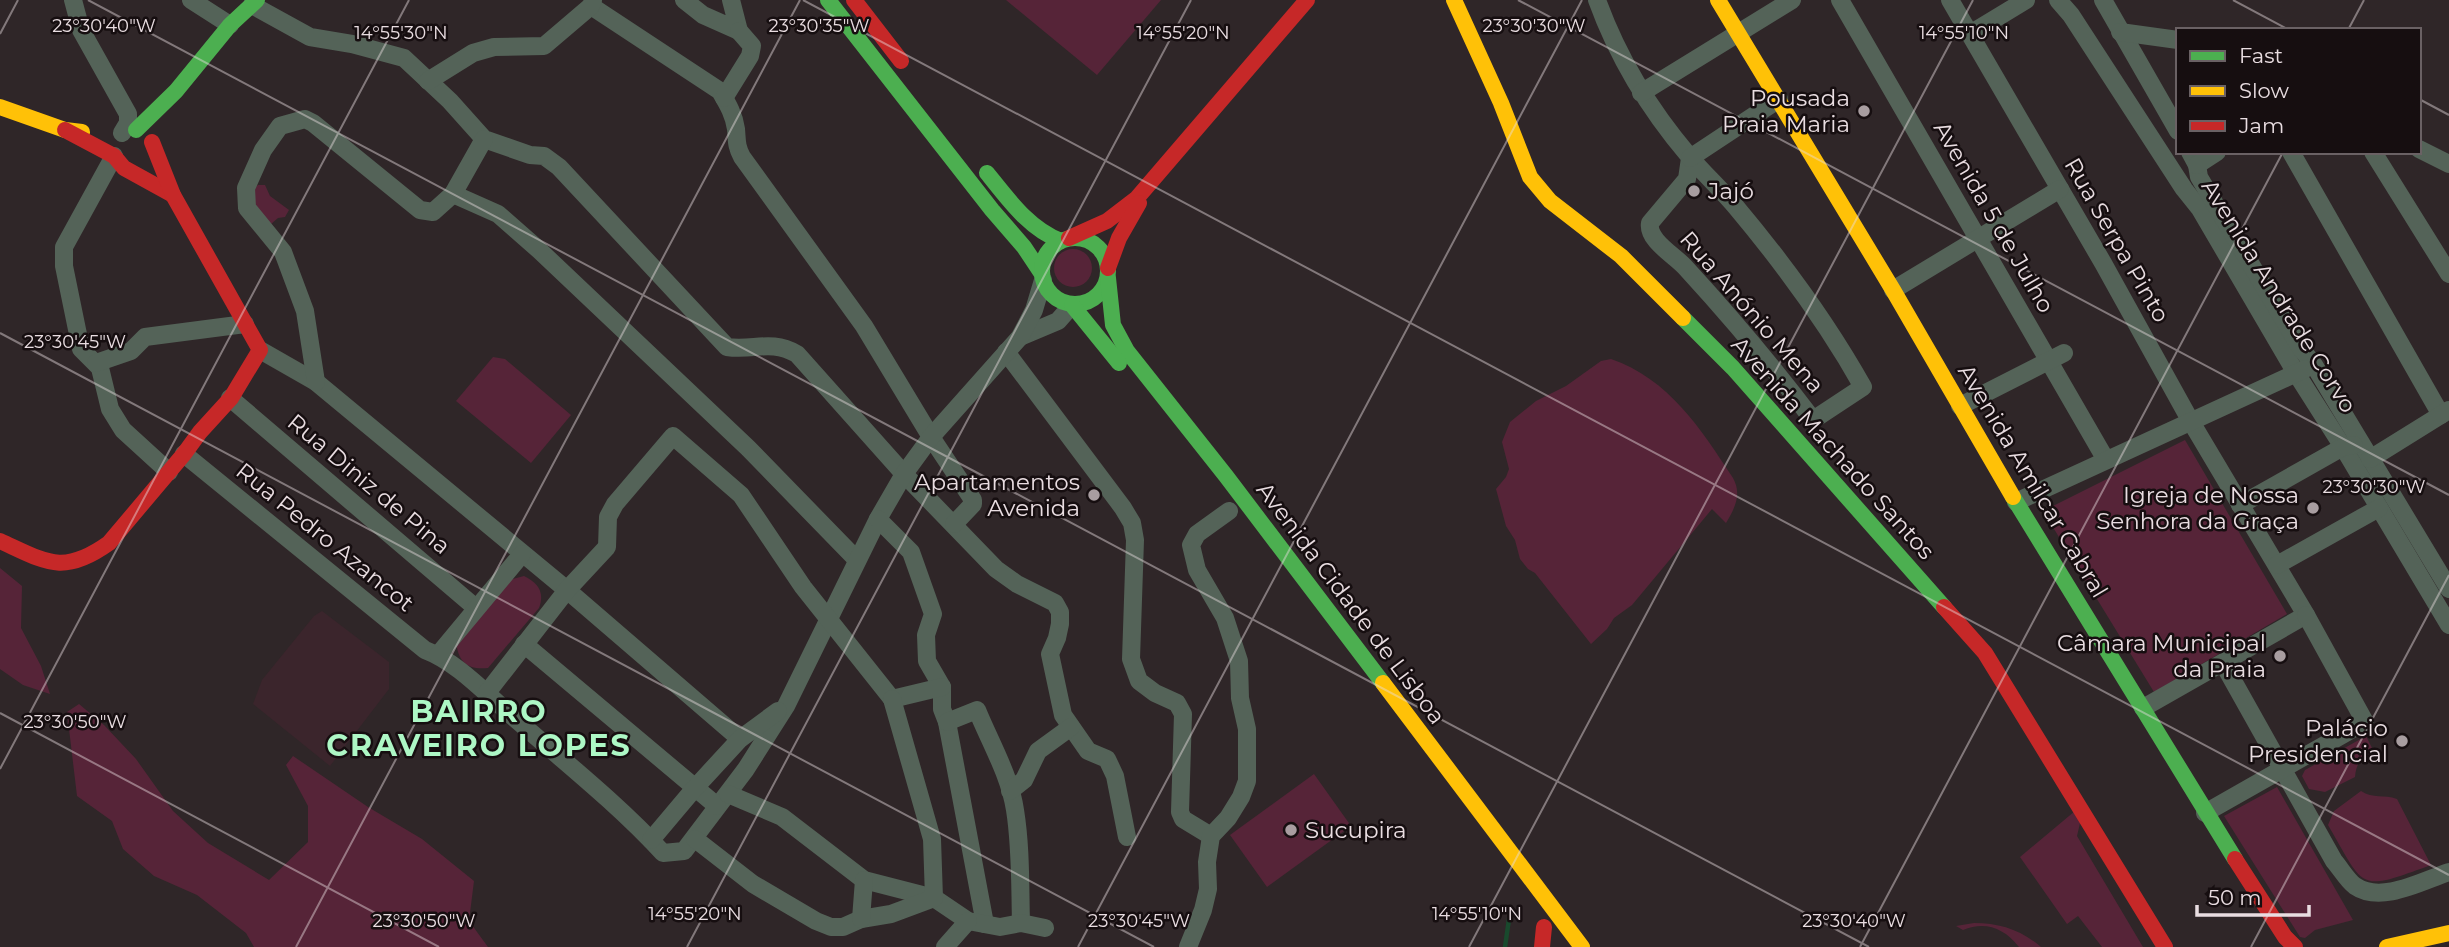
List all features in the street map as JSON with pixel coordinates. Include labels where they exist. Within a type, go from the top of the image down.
[{"type":"street","points":[[73,0],[81,30],[128,114],[125,134]]},
{"type":"street","points":[[191,0],[230,25]]},
{"type":"street","points":[[684,0],[703,15],[740,31]]},
{"type":"street","points":[[724,98],[750,57],[752,46],[740,31],[731,0]]},
{"type":"street","points":[[828,0],[1024,247],[1049,292],[1059,301],[1072,305],[1091,301],[1098,295],[1108,273],[1111,254],[1126,223],[1158,175]]},
{"type":"street","points":[[854,0],[911,74]]},
{"type":"street","points":[[786,706],[740,739],[694,789],[651,841],[663,853],[684,851],[695,839],[786,706],[878,519],[904,474],[931,437],[1020,337],[1034,310],[1043,261],[1050,249],[1107,221],[1137,198],[1307,0]]},
{"type":"street","name":"Avenida Machado Santos","points":[[1454,0],[1501,103],[1530,177],[1550,201],[1621,256],[1733,368],[1985,653],[2165,947]]},
{"type":"street","name":"Rua Anónio Mena","points":[[1597,0],[1608,32],[1641,93],[1690,158],[1712,178],[1763,240],[1838,342],[1863,387],[1813,420],[1756,346],[1676,258],[1651,236],[1650,223],[1688,179],[1690,158]]},
{"type":"street","name":"Avenida Amilcar Cabral","points":[[1718,0],[1893,289],[2016,502],[2205,813],[2285,937],[2295,947]]},
{"type":"street","points":[[1641,93],[1791,0]]},
{"type":"street","name":"Avenida 5 de Julho","points":[[1840,0],[1977,238],[2057,357],[2106,460]]},
{"type":"street","name":"Rua Serpa Pinto","points":[[1950,0],[2190,421],[2306,615],[2365,722],[2282,769]]},
{"type":"street","points":[[1970,34],[2026,0]]},
{"type":"street","name":"Avenida Andrade Corvo","points":[[2058,0],[2071,15],[2200,209],[2449,625]]},
{"type":"street","points":[[2103,0],[2176,128]]},
{"type":"street","points":[[169,472],[123,430],[110,409],[100,368],[81,349],[64,266],[64,247],[114,156],[114,143],[176,91],[230,25],[254,2],[310,37],[352,44],[404,58],[450,101],[484,139],[530,155],[544,156],[559,167],[727,347],[738,349],[776,345],[797,354],[904,474],[996,569],[1017,584],[1055,603],[1060,612],[1060,624],[1050,654],[1063,715],[1088,751],[1107,759],[1115,776],[1127,837]]},
{"type":"street","points":[[428,81],[473,53],[494,47],[544,46],[592,3],[720,91],[731,109],[736,128],[735,143],[742,156],[864,326],[931,437],[973,499],[972,504],[954,524]]},
{"type":"street","points":[[2120,32],[2176,40]]},
{"type":"street","points":[[129,170],[142,168],[147,164],[153,153],[152,142],[176,91]]},
{"type":"street","points":[[1690,158],[1779,99]]},
{"type":"street","points":[[0,107],[65,130],[114,156],[119,164],[173,195]]},
{"type":"street","points":[[316,382],[305,311],[283,252],[247,208],[246,188],[262,150],[280,126],[305,119],[420,210],[433,212],[453,194],[484,139]]},
{"type":"street","points":[[65,130],[146,134],[152,142],[173,195],[260,350],[316,382],[567,590],[740,739]]},
{"type":"street","points":[[2421,150],[2449,164]]},
{"type":"street","points":[[2240,505],[2343,447],[2366,452],[2445,412],[2292,154]]},
{"type":"street","points":[[2374,154],[2449,274]]},
{"type":"street","name":"Avenida Andrade Corvo","points":[[2194,158],[2205,188],[2449,589]]},
{"type":"street","points":[[979,162],[1004,195],[1051,239],[1080,238],[1099,248],[1105,257],[1108,273]]},
{"type":"street","points":[[1893,289],[2060,189]]},
{"type":"street","points":[[453,194],[498,214],[539,250],[748,448],[857,561]]},
{"type":"street","name":"Avenida Cidade de Lisboa","points":[[1108,273],[1113,325],[1127,351],[1233,484],[1582,947]]},
{"type":"street","points":[[1020,337],[1058,321],[1072,305]]},
{"type":"street","points":[[1072,305],[1171,432]]},
{"type":"street","points":[[96,363],[131,351],[145,337],[245,324]]},
{"type":"street","points":[[0,541],[52,563],[71,564],[84,561],[109,543],[184,454],[192,439],[230,398],[252,369],[260,350]]},
{"type":"street","points":[[1006,352],[1124,508],[1132,523],[1135,540],[1131,659],[1139,681],[1177,704],[1183,714],[1180,812],[1183,818],[1211,836]]},
{"type":"street","points":[[1960,407],[2057,357]]},
{"type":"street","points":[[2016,502],[2314,365]]},
{"type":"street","name":"Rua Diniz de Pina","points":[[230,398],[476,608]]},
{"type":"street","points":[[486,694],[567,590],[607,547],[608,517],[615,504],[673,436],[741,495],[803,587],[892,699],[932,839],[934,898]]},
{"type":"street","name":"Rua Pedro Azancot","points":[[184,454],[416,642],[438,655],[486,694],[651,841]]},
{"type":"street","points":[[2277,565],[2379,508]]},
{"type":"street","points":[[1188,947],[1203,910],[1208,888],[1207,862],[1211,836],[1228,818],[1241,797],[1247,780],[1247,729],[1240,698],[1239,661],[1232,635],[1197,570],[1191,545],[1197,534],[1229,510]]},
{"type":"street","points":[[878,519],[911,552],[933,614],[926,635],[927,662],[942,687],[942,709],[947,722],[976,923]]},
{"type":"street","points":[[438,655],[522,554]]},
{"type":"street","points":[[2143,708],[2306,615]]},
{"type":"street","points":[[524,644],[694,789],[782,817],[864,880],[934,898],[976,923],[1000,927],[1021,923],[1045,928]]},
{"type":"street","points":[[2223,663],[2334,860],[2355,886],[2374,894],[2385,894],[2449,872]]},
{"type":"street","points":[[892,699],[942,687]]},
{"type":"street","points":[[947,722],[977,710],[1010,791],[1015,809],[1019,851],[1021,923]]},
{"type":"street","points":[[1010,791],[1024,780],[1038,751],[1071,727]]},
{"type":"street","points":[[2205,813],[2282,769]]},
{"type":"street","points":[[695,839],[752,884],[831,927],[843,927],[861,919],[891,914],[934,898]]},
{"type":"street","points":[[861,919],[864,880]]},
{"type":"street","points":[[1542,947],[1540,922],[1559,947]]},
{"type":"street","points":[[945,947],[976,923]]},
{"type":"street","points":[[2387,947],[2449,933]]},
{"type":"shaded area","points":[[1006,0],[1161,0],[1097,75]]},
{"type":"shaded area","points":[[258,185],[265,185],[270,196],[289,210],[285,217],[278,218],[271,224],[253,209],[251,190]]},
{"type":"shaded area","points":[[1073,249],[1086,255],[1092,268],[1086,281],[1073,287],[1060,281],[1054,268],[1060,255]]},
{"type":"shaded area","points":[[493,357],[505,359],[571,415],[531,463],[456,401]]},
{"type":"shaded area","points":[[1611,359],[1650,379],[1682,408],[1733,478],[1737,495],[1735,506],[1726,523],[1712,509],[1632,605],[1614,618],[1591,644],[1535,573],[1520,559],[1515,540],[1506,526],[1496,489],[1509,469],[1502,442],[1510,422],[1536,401],[1566,386],[1601,361]]},
{"type":"shaded area","points":[[2185,440],[2287,614],[2154,692],[2043,511]]},
{"type":"shaded area","points":[[0,568],[22,586],[21,628],[41,666],[50,694],[23,685],[0,669]]},
{"type":"shaded area","points":[[524,576],[533,582],[541,593],[539,608],[488,668],[469,666],[461,659],[456,641],[505,581]]},
{"type":"shaded area","points":[[322,611],[389,662],[389,689],[330,766],[253,704],[262,680],[314,616]]},
{"type":"shaded area","points":[[79,704],[104,725],[136,759],[173,811],[208,843],[269,880],[308,842],[308,806],[286,765],[293,756],[368,807],[422,839],[474,881],[469,921],[488,947],[254,947],[246,933],[197,895],[154,876],[123,849],[112,821],[77,796],[67,712]]},
{"type":"shaded area","points":[[2366,736],[2374,752],[2360,761],[2355,777],[2325,792],[2309,789],[2302,776],[2305,770]]},
{"type":"shaded area","name":"Sucupira","points":[[1314,774],[1351,826],[1267,887],[1230,835]]},
{"type":"shaded area","points":[[2277,787],[2353,920],[2315,930],[2305,938],[2300,937],[2224,816]]},
{"type":"shaded area","points":[[2361,791],[2397,799],[2431,865],[2376,881],[2366,880],[2358,873],[2328,825],[2334,811]]},
{"type":"shaded area","points":[[2075,811],[2081,819],[2077,836],[2143,947],[2102,947],[2078,916],[2067,924],[2020,857]]},
{"type":"shaded area","points":[[1993,924],[2010,929],[2041,947],[2019,947],[2007,935],[1986,926],[1963,930],[1956,926]]},
{"type":"waterway","points":[[1505,947],[1509,919]]},
{"type":"traffic: fast","points":[[136,130],[176,91],[230,25],[257,0]]},
{"type":"traffic: fast","points":[[828,0],[1024,247],[1042,274]]},
{"type":"traffic: fast","points":[[987,173],[1029,221],[1049,236],[1061,241]]},
{"type":"traffic: fast","points":[[1075,238],[1088,240],[1103,253],[1108,271],[1106,284],[1093,299],[1075,304],[1062,302],[1047,289],[1042,271],[1044,258],[1057,243],[1075,238]]},
{"type":"traffic: fast","points":[[1108,278],[1113,325],[1127,351],[1383,683]]},
{"type":"traffic: fast","points":[[1072,305],[1119,363]]},
{"type":"traffic: fast","points":[[1683,318],[1733,368],[1944,607]]},
{"type":"traffic: fast","points":[[2013,497],[2235,859]]},
{"type":"traffic: slow","points":[[1454,0],[1501,103],[1530,177],[1550,201],[1621,256],[1683,318]]},
{"type":"traffic: slow","points":[[1718,0],[1893,290],[2013,497]]},
{"type":"traffic: slow","points":[[0,107],[65,130],[82,132]]},
{"type":"traffic: slow","points":[[1383,683],[1582,947]]},
{"type":"traffic: slow","points":[[2387,947],[2449,933]]},
{"type":"traffic: jam","points":[[854,0],[901,61]]},
{"type":"traffic: jam","points":[[1069,238],[1107,221],[1137,198],[1307,0]]},
{"type":"traffic: jam","points":[[65,130],[114,156],[124,168],[173,195]]},
{"type":"traffic: jam","points":[[0,541],[30,555],[54,562],[79,560],[109,543],[231,398],[260,350],[173,195],[152,142]]},
{"type":"traffic: jam","points":[[1108,268],[1119,238],[1139,203]]},
{"type":"traffic: jam","points":[[1944,607],[1985,653],[2165,947]]},
{"type":"traffic: jam","points":[[2235,859],[2285,937],[2295,947]]},
{"type":"traffic: jam","points":[[1542,947],[1544,927]]},
{"type":"place","name":"Pousada Praia Maria","points":[[1864,111]]},
{"type":"place","name":"Jajó","points":[[1694,191]]},
{"type":"place","name":"Apartamentos Avenida","points":[[1094,495]]},
{"type":"place","name":"Igreja de Nossa Senhora da Graça","points":[[2313,508]]},
{"type":"place","name":"Câmara Municipal da Praia","points":[[2280,656]]},
{"type":"place","name":"Palácio Presidencial","points":[[2402,741]]},
{"type":"place","name":"Sucupira","points":[[1291,830]]},
{"type":"district","name":"BAIRRO CRAVEIRO LOPES","points":[[479,729]]}]
